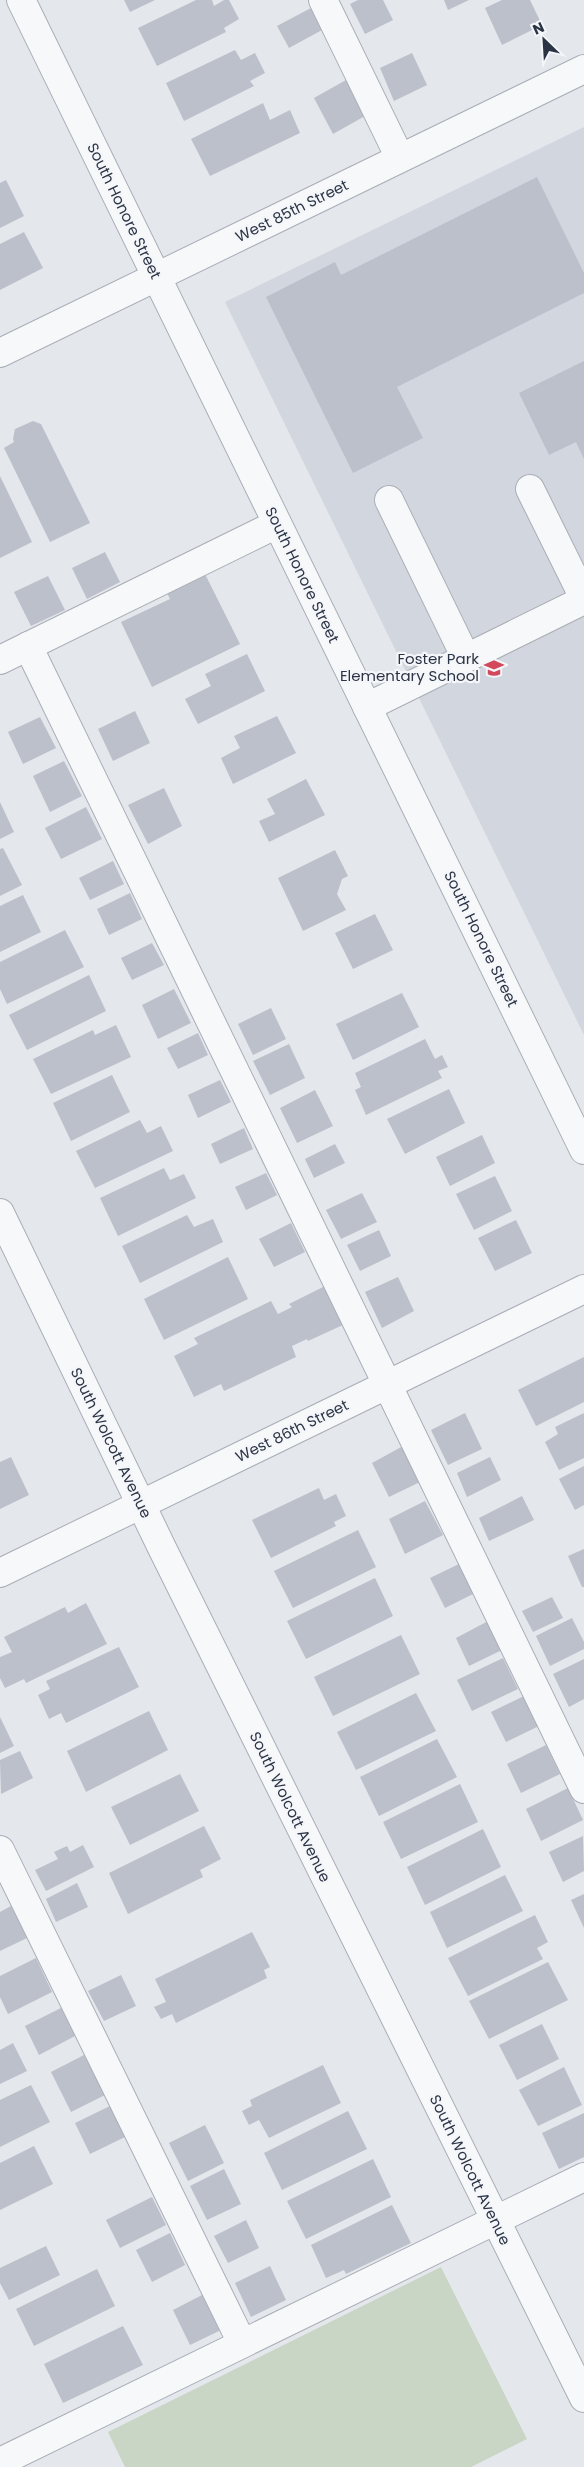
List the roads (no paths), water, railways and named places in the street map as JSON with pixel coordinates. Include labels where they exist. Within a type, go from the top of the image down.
[{"type":"street","name":"South Honore Street","points":[[21,0],[584,1150]]},
{"type":"street","points":[[323,0],[400,158]]},
{"type":"street","name":"West 85th Street","points":[[0,353],[584,69]]},
{"type":"street","points":[[367,707],[584,599],[530,489]]},
{"type":"street","points":[[389,500],[466,658]]},
{"type":"street","points":[[0,660],[277,524]]},
{"type":"street","points":[[28,646],[584,1789]]},
{"type":"street","name":"South Wolcott Avenue","points":[[0,1213],[140,1504],[584,2398]]},
{"type":"street","name":"West 86th Street","points":[[0,1572],[584,1289]]},
{"type":"street","points":[[0,1850],[242,2343]]},
{"type":"street","points":[[0,2462],[584,2177]]},
{"type":"place","name":"Foster Park Elementary School","points":[[494,668]]}]
